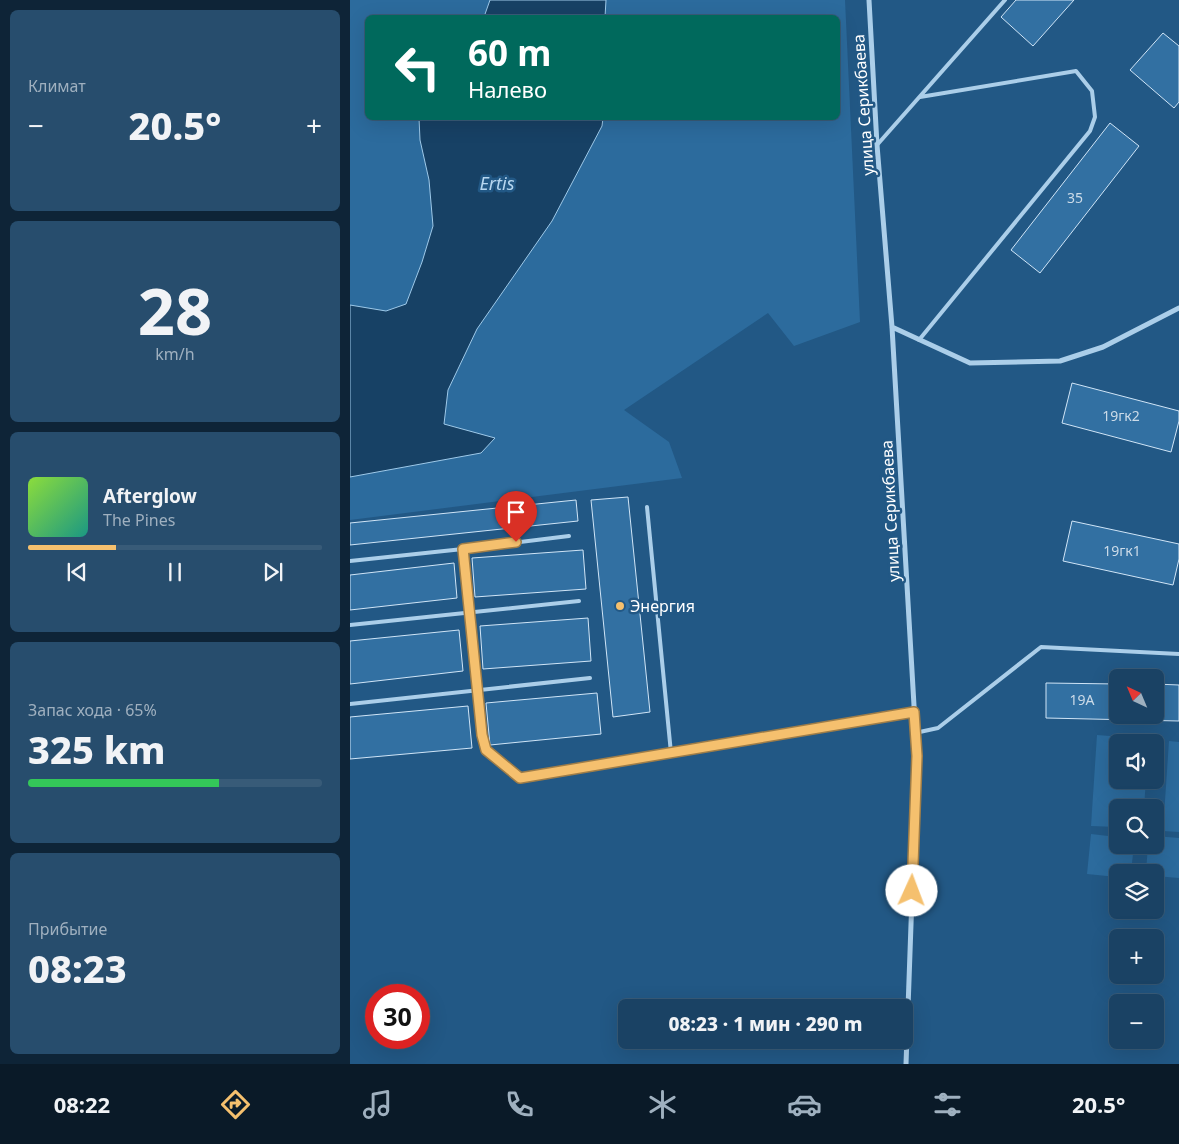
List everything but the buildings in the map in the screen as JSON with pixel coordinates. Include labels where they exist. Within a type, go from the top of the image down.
[{"type":"street","name":"улица Серикбаева","points":[[869,0],[877,145],[892,327],[917,756],[906,1064]]},
{"type":"street","points":[[892,327],[970,363],[1060,360],[1103,347],[1179,308]]},
{"type":"lane","points":[[877,145],[1005,0]]},
{"type":"lane","points":[[919,340],[1090,132],[1095,117],[1092,91],[1076,71],[920,97]]},
{"type":"lane","points":[[647,506],[671,753]]},
{"type":"lane","points":[[350,561],[569,536]]},
{"type":"lane","points":[[463,549],[482,735],[486,750],[520,778],[914,712]]},
{"type":"lane","points":[[350,625],[579,601]]},
{"type":"lane","points":[[915,733],[938,728],[1041,647],[1179,654]]},
{"type":"lane","points":[[350,704],[590,678]]},
{"type":"shaded area","points":[[350,0],[490,0],[485,15],[365,15],[365,120],[419,120],[420,140],[429,180],[433,226],[406,304],[386,311],[350,305]]},
{"type":"shaded area","points":[[606,0],[845,0],[860,322],[794,346],[768,313],[624,410],[669,442],[682,478],[350,520],[350,477],[481,453],[494,438],[444,424],[448,390],[477,329],[552,221],[602,126],[603,120],[840,120],[840,15],[605,15]]},
{"type":"shaded area","points":[[1097,735],[1109,736],[1109,789],[1145,789],[1145,799],[1109,799],[1109,827],[1091,826]]},
{"type":"shaded area","points":[[1169,741],[1179,742],[1179,832],[1164,831]]},
{"type":"shaded area","points":[[1091,834],[1109,836],[1109,854],[1133,854],[1132,864],[1109,864],[1109,876],[1087,874]]},
{"type":"shaded area","points":[[1164,837],[1179,838],[1179,878],[1164,877],[1164,864],[1147,864],[1147,854],[1164,854]]},
{"type":"water","points":[[490,0],[606,0],[605,15],[485,15]]},
{"type":"water","name":"Ertis","points":[[419,120],[603,120],[602,126],[552,221],[477,329],[448,390],[444,424],[495,438],[481,453],[350,477],[350,305],[386,311],[406,304],[433,226],[429,180],[420,140]]},
{"type":"place","name":"Энергия","points":[[620,606]]},
{"type":"route","points":[[516,542],[463,549],[482,735],[486,750],[520,778],[914,712],[917,756],[912,891]]}]
